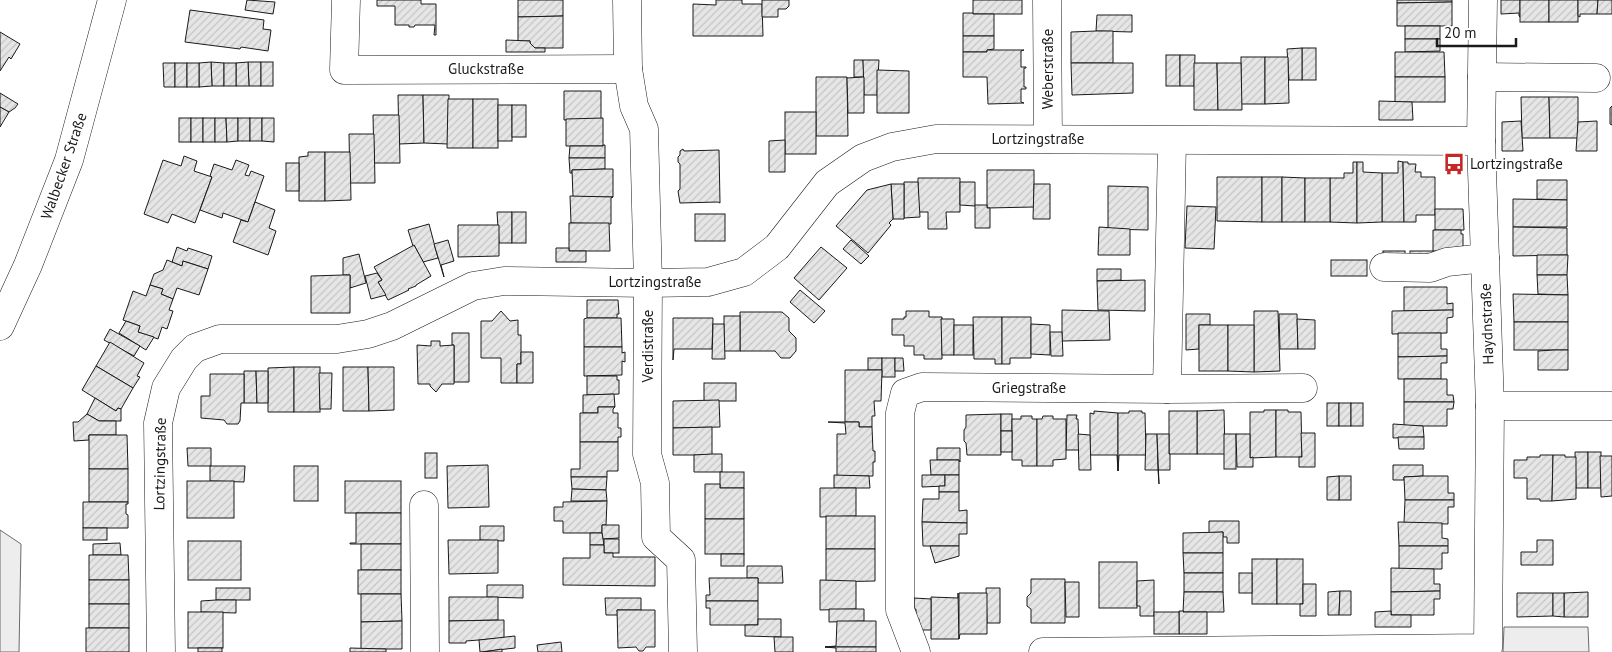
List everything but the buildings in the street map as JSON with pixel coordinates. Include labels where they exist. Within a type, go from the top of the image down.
[{"type":"street","name":"Walbecker Straße","points":[[0,326],[28,265],[69,160],[112,0]]},
{"type":"street","name":"Gluckstraße","points":[[346,0],[344,70],[628,68]]},
{"type":"street","name":"Verdistraße","points":[[627,0],[628,68],[634,106],[644,129],[648,283],[647,454],[655,483],[656,537],[681,560],[683,652]]},
{"type":"street","name":"Weberstraße","points":[[1047,0],[1048,139]]},
{"type":"street","name":"Haydnstraße","points":[[1044,652],[1488,648],[1490,406],[1481,140],[1483,0]]},
{"type":"street","points":[[1482,77],[1596,78]]},
{"type":"street","name":"Lortzingstraße","points":[[161,652],[158,423],[166,388],[184,359],[195,348],[220,339],[337,339],[368,334],[392,326],[473,286],[504,281],[708,282],[744,272],[777,247],[827,183],[863,158],[892,147],[936,140],[1481,140]]},
{"type":"street","points":[[1172,141],[1167,389],[1303,388]]},
{"type":"street","points":[[1384,267],[1430,268],[1447,262],[1485,258]]},
{"type":"street","name":"Griegstraße","points":[[916,652],[900,610],[900,413],[905,393],[922,387],[1167,389]]},
{"type":"street","points":[[1490,406],[1612,406]]},
{"type":"street","points":[[424,505],[425,652]]},
{"type":"shaded area","points":[[0,530],[21,544],[19,652],[0,652]]},
{"type":"shaded area","points":[[1504,627],[1588,627],[1589,652],[1503,652]]},
{"type":"place","name":"Lortzingstraße","points":[[1454,164]]}]
